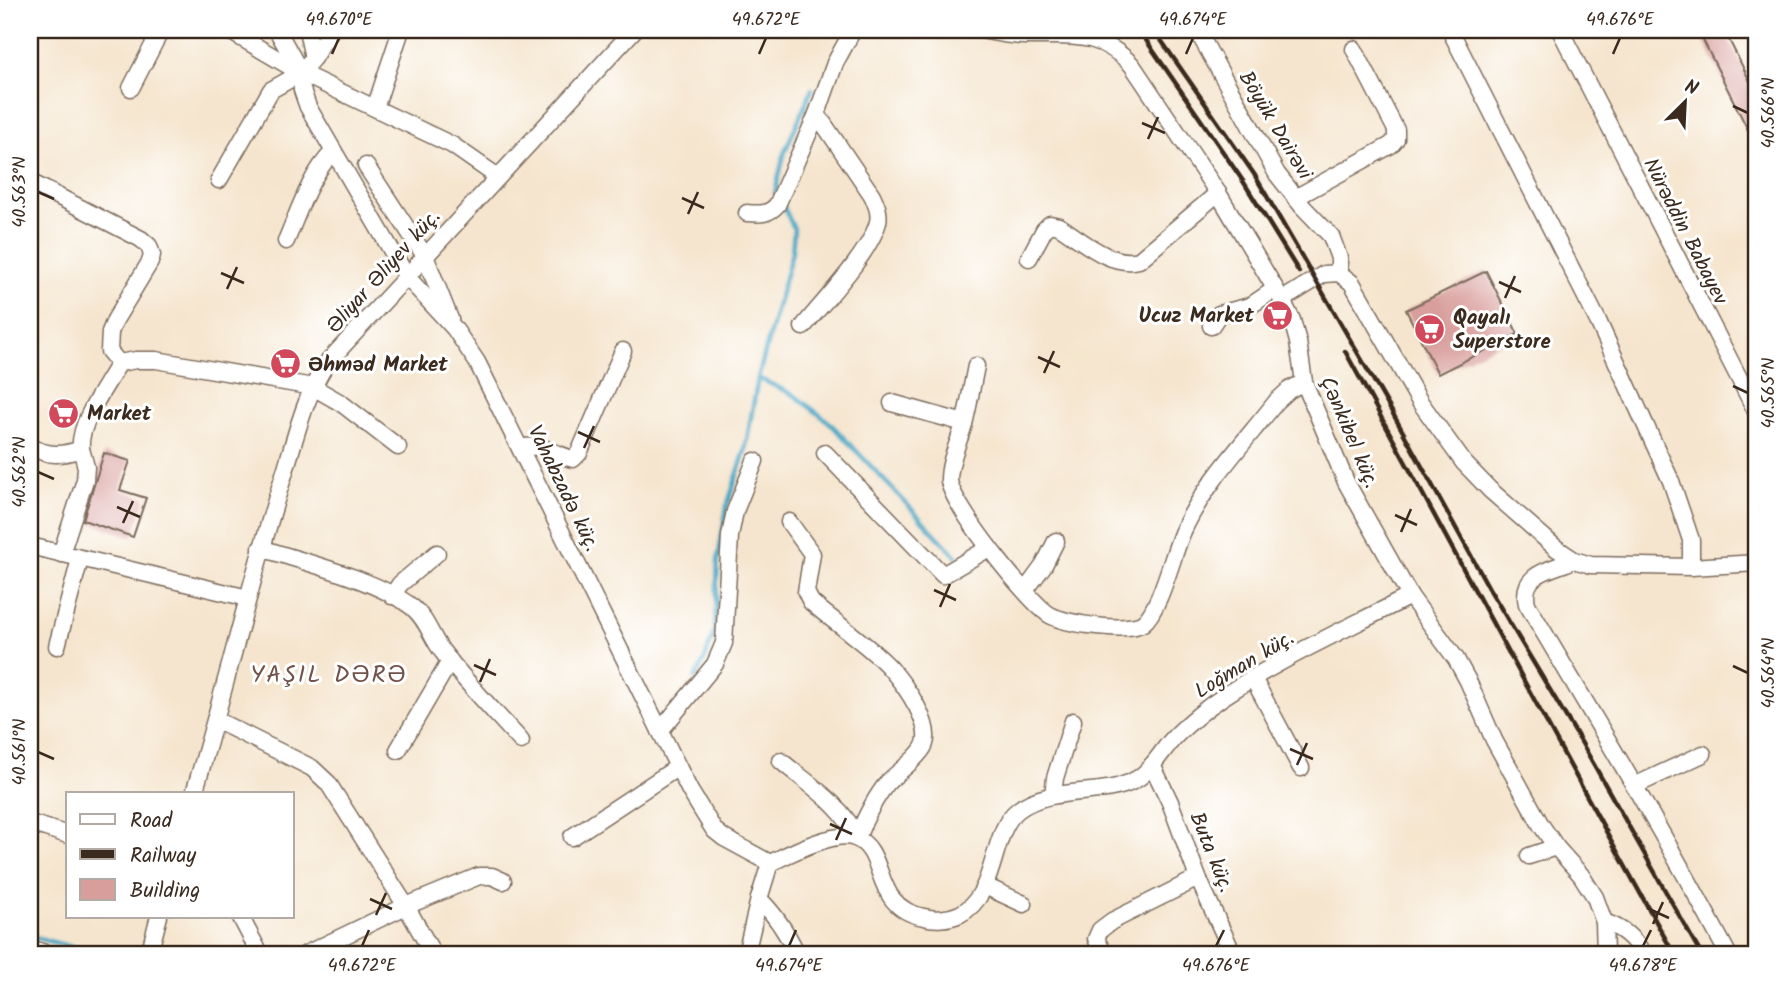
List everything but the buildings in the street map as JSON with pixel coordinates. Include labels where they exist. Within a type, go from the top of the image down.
[{"type":"street","points":[[131,88],[161,30]]},
{"type":"street","points":[[228,30],[301,73],[452,145],[498,177]]},
{"type":"street","name":"Vahabzadə küç.","points":[[277,30],[301,73],[302,90],[308,107],[407,277],[454,328],[477,362],[678,767],[714,830],[770,863]]},
{"type":"street","points":[[307,30],[313,58]]},
{"type":"street","points":[[219,180],[271,90],[301,73],[331,30]]},
{"type":"street","points":[[375,108],[401,30]]},
{"type":"street","name":"Əliyar Əliyev küç.","points":[[194,792],[261,548],[313,387],[327,364],[634,30]]},
{"type":"street","points":[[747,213],[764,214],[777,205],[817,114],[835,63],[853,30]]},
{"type":"street","name":"Çənkibel küç.","points":[[982,30],[1012,36],[1065,34],[1085,37],[1105,44],[1132,65],[1218,193],[1279,295],[1292,320],[1304,382],[1346,482],[1410,596],[1456,659],[1494,740],[1541,825],[1595,897],[1604,922],[1605,954]]},
{"type":"street","name":"Böyük Dairəvi","points":[[1197,30],[1277,174],[1295,198],[1331,236],[1339,258],[1339,273]]},
{"type":"street","points":[[1450,30],[1598,321],[1665,468],[1691,540],[1692,567]]},
{"type":"street","name":"Nürəddin Babayev","points":[[1559,30],[1757,413]]},
{"type":"street","points":[[1295,198],[1391,145],[1396,139],[1396,130],[1354,49]]},
{"type":"street","points":[[803,327],[859,256],[878,221],[878,209],[873,195],[817,114]]},
{"type":"street","points":[[286,241],[314,179],[324,161],[333,152]]},
{"type":"street","points":[[366,166],[425,256],[454,328]]},
{"type":"street","points":[[30,182],[141,239],[149,246],[152,255],[150,262],[110,332],[109,351],[119,363]]},
{"type":"street","points":[[1029,258],[1050,224],[1059,226],[1114,260],[1126,263],[1139,260],[1218,193]]},
{"type":"street","points":[[1211,326],[1219,314],[1279,295],[1324,274],[1339,273],[1352,283],[1414,391],[1464,463],[1490,490],[1556,548],[1574,560],[1591,565],[1692,567],[1757,563]]},
{"type":"street","points":[[521,448],[528,445],[539,447],[573,458],[579,453],[623,351]]},
{"type":"street","points":[[119,363],[156,360],[313,387],[341,403],[398,447]]},
{"type":"street","points":[[61,554],[85,480],[86,467],[80,440],[90,415],[119,363]]},
{"type":"street","points":[[976,366],[952,464],[949,481],[952,494],[989,548],[1049,615],[1065,621],[1129,628],[1140,625],[1155,606],[1179,539],[1190,515],[1207,490],[1276,402],[1289,390],[1304,382]]},
{"type":"street","points":[[892,403],[964,423]]},
{"type":"street","points":[[30,447],[53,455],[81,449]]},
{"type":"street","points":[[825,453],[943,575],[989,548]]},
{"type":"street","points":[[660,731],[715,664],[724,643],[730,536],[735,511],[755,461]]},
{"type":"street","points":[[746,954],[770,863],[829,839],[845,836],[857,838],[874,801],[888,782],[922,749],[927,737],[925,724],[905,687],[888,666],[811,602],[806,592],[812,554],[789,522]]},
{"type":"street","points":[[1025,591],[1044,565],[1056,541]]},
{"type":"street","points":[[30,546],[248,597]]},
{"type":"street","points":[[261,548],[349,576],[412,607],[426,621],[439,648],[521,741]]},
{"type":"street","points":[[392,596],[400,584],[437,554]]},
{"type":"street","points":[[57,646],[80,559]]},
{"type":"street","points":[[1574,560],[1536,576],[1526,584],[1524,593],[1527,604],[1634,786],[1728,954]]},
{"type":"street","name":"Loğman küç.","points":[[782,761],[839,810],[850,823],[857,838],[868,849],[890,898],[900,909],[915,916],[933,919],[960,914],[972,906],[985,886],[1009,818],[1017,810],[1031,801],[1122,785],[1136,780],[1184,728],[1223,697],[1410,596]]},
{"type":"street","points":[[398,750],[450,661]]},
{"type":"street","points":[[1254,678],[1301,768]]},
{"type":"street","points":[[216,720],[312,768],[328,783],[406,906],[433,954]]},
{"type":"street","points":[[1053,796],[1055,778],[1073,721]]},
{"type":"street","points":[[1634,786],[1703,754]]},
{"type":"street","name":"Buta küç.","points":[[1152,765],[1170,802],[1198,878],[1233,954]]},
{"type":"street","points":[[572,837],[678,767]]},
{"type":"street","points":[[30,823],[66,834]]},
{"type":"street","points":[[1529,856],[1556,847]]},
{"type":"street","points":[[306,954],[406,906],[480,876],[492,876],[503,881]]},
{"type":"street","points":[[1104,954],[1096,939],[1100,930],[1112,921],[1198,878]]},
{"type":"street","points":[[985,886],[1024,904]]},
{"type":"street","points":[[760,899],[772,911],[797,954]]},
{"type":"street","points":[[149,954],[158,918]]},
{"type":"street","points":[[241,918],[260,954]]},
{"type":"street","points":[[1604,922],[1629,935],[1643,954]]},
{"type":"street","points":[[30,948],[48,954]]},
{"type":"waterway","points":[[775,192],[785,151],[812,89]]},
{"type":"waterway","points":[[695,678],[715,630],[718,559],[727,506],[745,451],[758,378],[792,252],[794,229],[783,205]]},
{"type":"waterway","points":[[758,378],[794,395],[829,422],[956,556]]},
{"type":"waterway","points":[[30,936],[98,954]]},
{"type":"railway","points":[[1139,30],[1243,181],[1299,272]]},
{"type":"railway","points":[[1154,30],[1254,174],[1701,954]]},
{"type":"railway","points":[[1345,351],[1674,954]]},
{"type":"place","name":"Ucuz Market","points":[[1277,315]]},
{"type":"place","name":"Qayalı Superstore","points":[[1430,329]]},
{"type":"place","name":"Əhməd Market","points":[[285,364]]},
{"type":"place","name":"Market","points":[[64,413]]},
{"type":"district","name":"YAŞIL DƏRƏ","points":[[329,674]]}]
